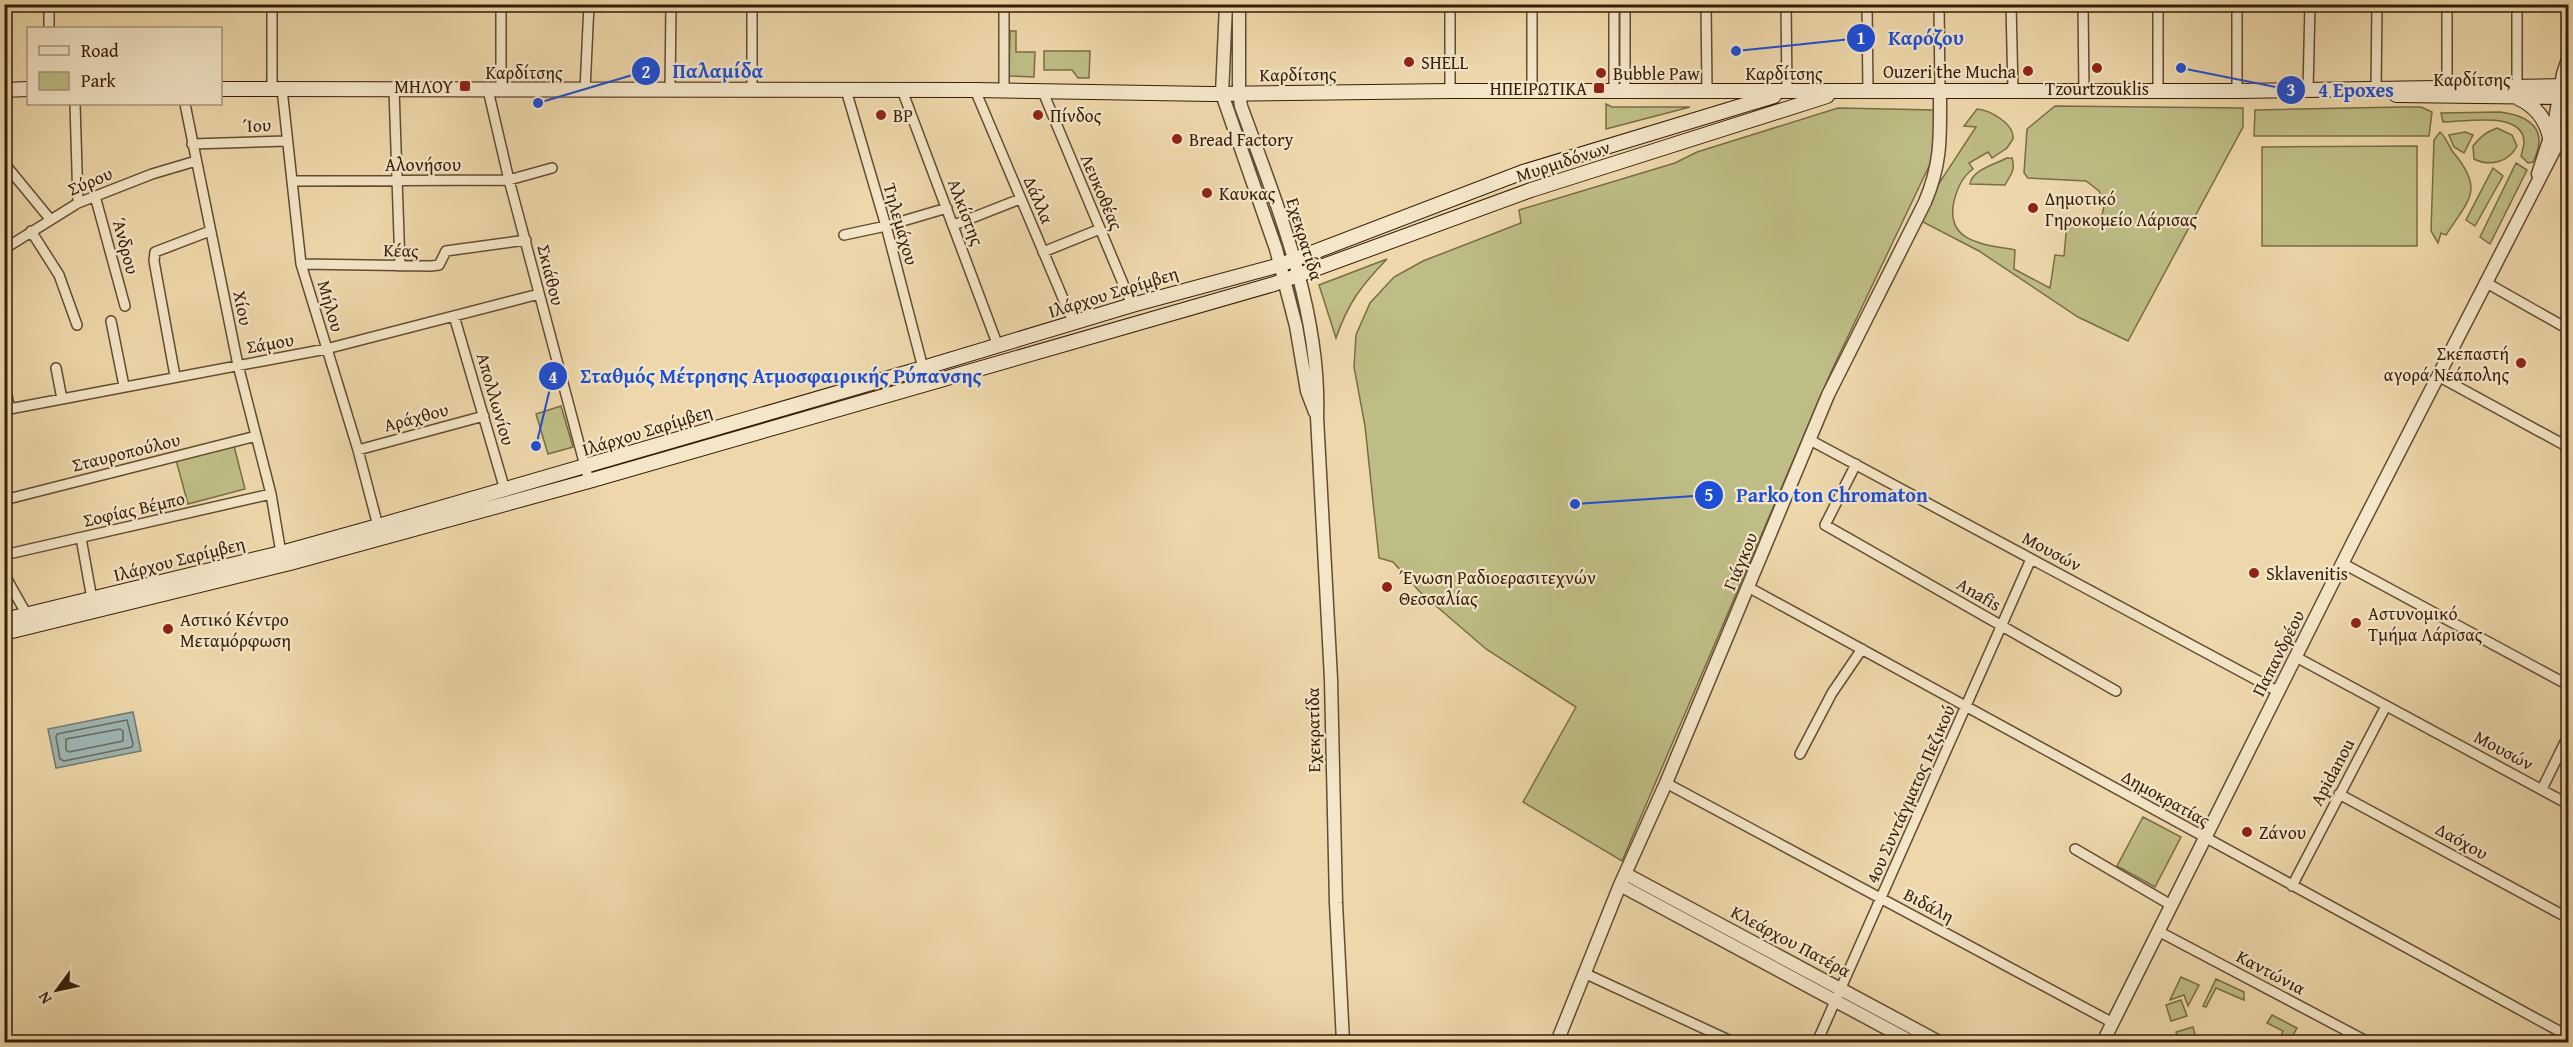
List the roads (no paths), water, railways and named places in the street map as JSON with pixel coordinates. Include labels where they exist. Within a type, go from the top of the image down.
[{"type":"main road","name":"Καρδίτσης","points":[[222,89],[1004,90],[1222,94],[1450,91],[2158,92],[2447,87],[2517,92]]},
{"type":"main road","points":[[7,92],[27,90]]},
{"type":"main road","name":"Καρδίτσης","points":[[2376,90],[2400,96],[2564,92]]},
{"type":"main road","name":"Μυρμιδόνων","points":[[1295,260],[1523,172],[1787,91]]},
{"type":"main road","name":"Μυρμιδόνων","points":[[1285,280],[1531,190],[1840,92]]},
{"type":"main road","points":[[2517,92],[2539,113],[2547,127],[2560,137]]},
{"type":"main road","name":"Ιλάρχου Σαρίμβεη","points":[[4,633],[290,563],[587,474],[1072,322],[1295,260]]},
{"type":"main road","name":"Ιλάρχου Σαρίμβεη","points":[[4,620],[280,553],[505,490],[587,474],[1285,280]]},
{"type":"street","points":[[49,4],[49,27]]},
{"type":"street","name":"Μήλου","points":[[272,4],[277,89],[292,181],[301,264],[358,450],[378,526]]},
{"type":"street","name":"Σκιάθου","points":[[501,4],[494,90],[509,180],[587,474]]},
{"type":"street","points":[[585,90],[589,4]]},
{"type":"street","points":[[670,91],[671,4]]},
{"type":"street","points":[[752,4],[752,90]]},
{"type":"street","points":[[1004,4],[1004,90]]},
{"type":"street","name":"Εχεκρατίδα","points":[[1226,4],[1222,94],[1285,280],[1307,391],[1317,417]]},
{"type":"street","name":"Εχεκρατίδα","points":[[1239,4],[1241,106],[1300,275],[1317,385],[1330,668],[1335,891],[1343,1042]]},
{"type":"street","points":[[1450,4],[1450,91]]},
{"type":"street","points":[[1532,4],[1532,91]]},
{"type":"street","points":[[1614,4],[1620,91]]},
{"type":"street","points":[[1620,91],[1624,4]]},
{"type":"street","points":[[1706,4],[1707,91]]},
{"type":"street","points":[[1786,4],[1787,91]]},
{"type":"street","points":[[1867,4],[1868,92]]},
{"type":"street","points":[[1939,4],[1940,93]]},
{"type":"street","points":[[2012,4],[2013,92]]},
{"type":"street","points":[[2083,4],[2084,92]]},
{"type":"street","points":[[2158,4],[2158,92]]},
{"type":"street","points":[[2237,4],[2237,91]]},
{"type":"street","points":[[2308,91],[2310,4]]},
{"type":"street","points":[[2376,90],[2377,4]]},
{"type":"street","points":[[2447,4],[2447,87]]},
{"type":"street","points":[[2517,4],[2517,92]]},
{"type":"street","points":[[2560,137],[2568,59]]},
{"type":"street","points":[[394,89],[399,266]]},
{"type":"street","name":"Τηλεμάχου","points":[[846,90],[886,226],[923,368]]},
{"type":"street","name":"Αλκίστης","points":[[902,90],[998,345]]},
{"type":"street","name":"Δάλλα","points":[[975,90],[1072,322]]},
{"type":"street","name":"Λευκοθέας","points":[[1043,92],[1132,304]]},
{"type":"street","name":"Γιάγκου","points":[[1557,1042],[1623,880],[1837,375],[1935,178],[1940,157],[1940,93]]},
{"type":"street","points":[[75,105],[78,203]]},
{"type":"street","name":"Χίου","points":[[185,105],[238,365],[271,494],[280,553]]},
{"type":"street","points":[[2560,137],[2568,123]]},
{"type":"street","name":"Παπανδρέου","points":[[2103,1042],[2342,563],[2560,137]]},
{"type":"street","name":"Ίου","points":[[192,144],[286,141]]},
{"type":"street","name":"Σύρου","points":[[4,249],[78,203],[152,174],[196,160]]},
{"type":"street","points":[[4,164],[50,219]]},
{"type":"street","name":"Αλονήσου","points":[[292,181],[509,180],[552,168]]},
{"type":"street","name":"Άνδρου","points":[[95,196],[124,306]]},
{"type":"street","points":[[954,225],[1020,199]]},
{"type":"street","points":[[844,236],[947,208]]},
{"type":"street","points":[[1043,252],[1100,229]]},
{"type":"street","points":[[31,231],[58,275],[76,325]]},
{"type":"street","points":[[175,376],[154,261],[155,252],[210,231]]},
{"type":"street","name":"Κέας","points":[[301,264],[440,265],[446,251],[526,240]]},
{"type":"street","points":[[2485,282],[2568,328]]},
{"type":"street","name":"Σάμου","points":[[7,410],[175,376],[326,349],[539,294]]},
{"type":"street","name":"Απολλωνίου","points":[[454,316],[505,490]]},
{"type":"street","points":[[111,321],[124,386]]},
{"type":"street","points":[[56,368],[62,399]]},
{"type":"street","points":[[2438,376],[2568,447]]},
{"type":"street","points":[[4,383],[7,410]]},
{"type":"street","name":"Αράχθου","points":[[358,450],[484,416]]},
{"type":"street","name":"Σταυροπούλου","points":[[4,500],[256,436]]},
{"type":"street","name":"Μουσών","points":[[1810,440],[2279,692]]},
{"type":"street","name":"Anafis","points":[[1856,464],[1826,525],[2116,691]]},
{"type":"street","name":"Σοφίας Βέμπο","points":[[4,555],[271,494]]},
{"type":"street","points":[[81,538],[92,599]]},
{"type":"street","name":"4ου Συντάγματος Πεζικού","points":[[1817,1042],[2031,559]]},
{"type":"street","points":[[2342,563],[2568,685]]},
{"type":"street","points":[[4,574],[27,615]]},
{"type":"street","name":"Δημοκρατίας","points":[[1748,587],[2567,1036]]},
{"type":"street","points":[[1800,754],[1832,693],[1862,649]]},
{"type":"street","name":"Μουσών","points":[[2296,657],[2568,804]]},
{"type":"street","name":"Apidanou","points":[[2292,886],[2386,706]]},
{"type":"street","points":[[2542,789],[2568,736]]},
{"type":"street","name":"Βιδάλη","points":[[1666,783],[2113,1023]]},
{"type":"street","name":"Δαόχου","points":[[2339,794],[2568,918]]},
{"type":"street","points":[[2075,849],[2171,905]]},
{"type":"street","name":"Κλεάρχου Πατέρα","points":[[1623,880],[1841,988],[1939,1042]]},
{"type":"street","name":"Κλεάρχου Πατέρα","points":[[1623,880],[1912,1042]]},
{"type":"street","name":"Καντώνια","points":[[2158,931],[2364,1042]]},
{"type":"street","points":[[1584,974],[1733,1042]]},
{"type":"water","points":[[133,712],[141,751],[56,768],[48,729]]},
{"type":"place","name":"Καρόζου","points":[[1736,51]]},
{"type":"place","name":"SHELL","points":[[1409,62]]},
{"type":"place","name":"Tzourtzouklis","points":[[2097,68]]},
{"type":"place","name":"4 Epoxes","points":[[2181,68]]},
{"type":"place","name":"Ouzeri the Mucha","points":[[2028,71]]},
{"type":"place","name":"Bubble Paw","points":[[1601,73]]},
{"type":"place","name":"ΜΗΛΟΥ","points":[[465,86]]},
{"type":"place","name":"ΗΠΕΙΡΩΤΙΚΑ","points":[[1599,88]]},
{"type":"place","name":"Παλαμίδα","points":[[538,103]]},
{"type":"place","name":"BP","points":[[881,115]]},
{"type":"place","name":"Πίνδος","points":[[1038,115]]},
{"type":"place","name":"Bread Factory","points":[[1177,139]]},
{"type":"place","name":"Καυκας","points":[[1207,193]]},
{"type":"place","name":"Δημοτικό Γηροκομείο Λάρισας","points":[[2033,208]]},
{"type":"place","name":"Σκεπαστή αγορά Νεάπολης","points":[[2521,363]]},
{"type":"place","name":"Σταθμός Μέτρησης Ατμοσφαιρικής Ρύπανσης","points":[[536,446]]},
{"type":"place","name":"Parko ton Chromaton","points":[[1575,504]]},
{"type":"place","name":"Sklavenitis","points":[[2254,573]]},
{"type":"place","name":"Ένωση Ραδιοερασιτεχνών Θεσσαλίας","points":[[1387,587]]},
{"type":"place","name":"Αστυνομικό Τμήμα Λάρισας","points":[[2356,623]]},
{"type":"place","name":"Αστικό Κέντρο Μεταμόρφωση","points":[[168,629]]},
{"type":"place","name":"Ζάνου","points":[[2247,832]]}]
